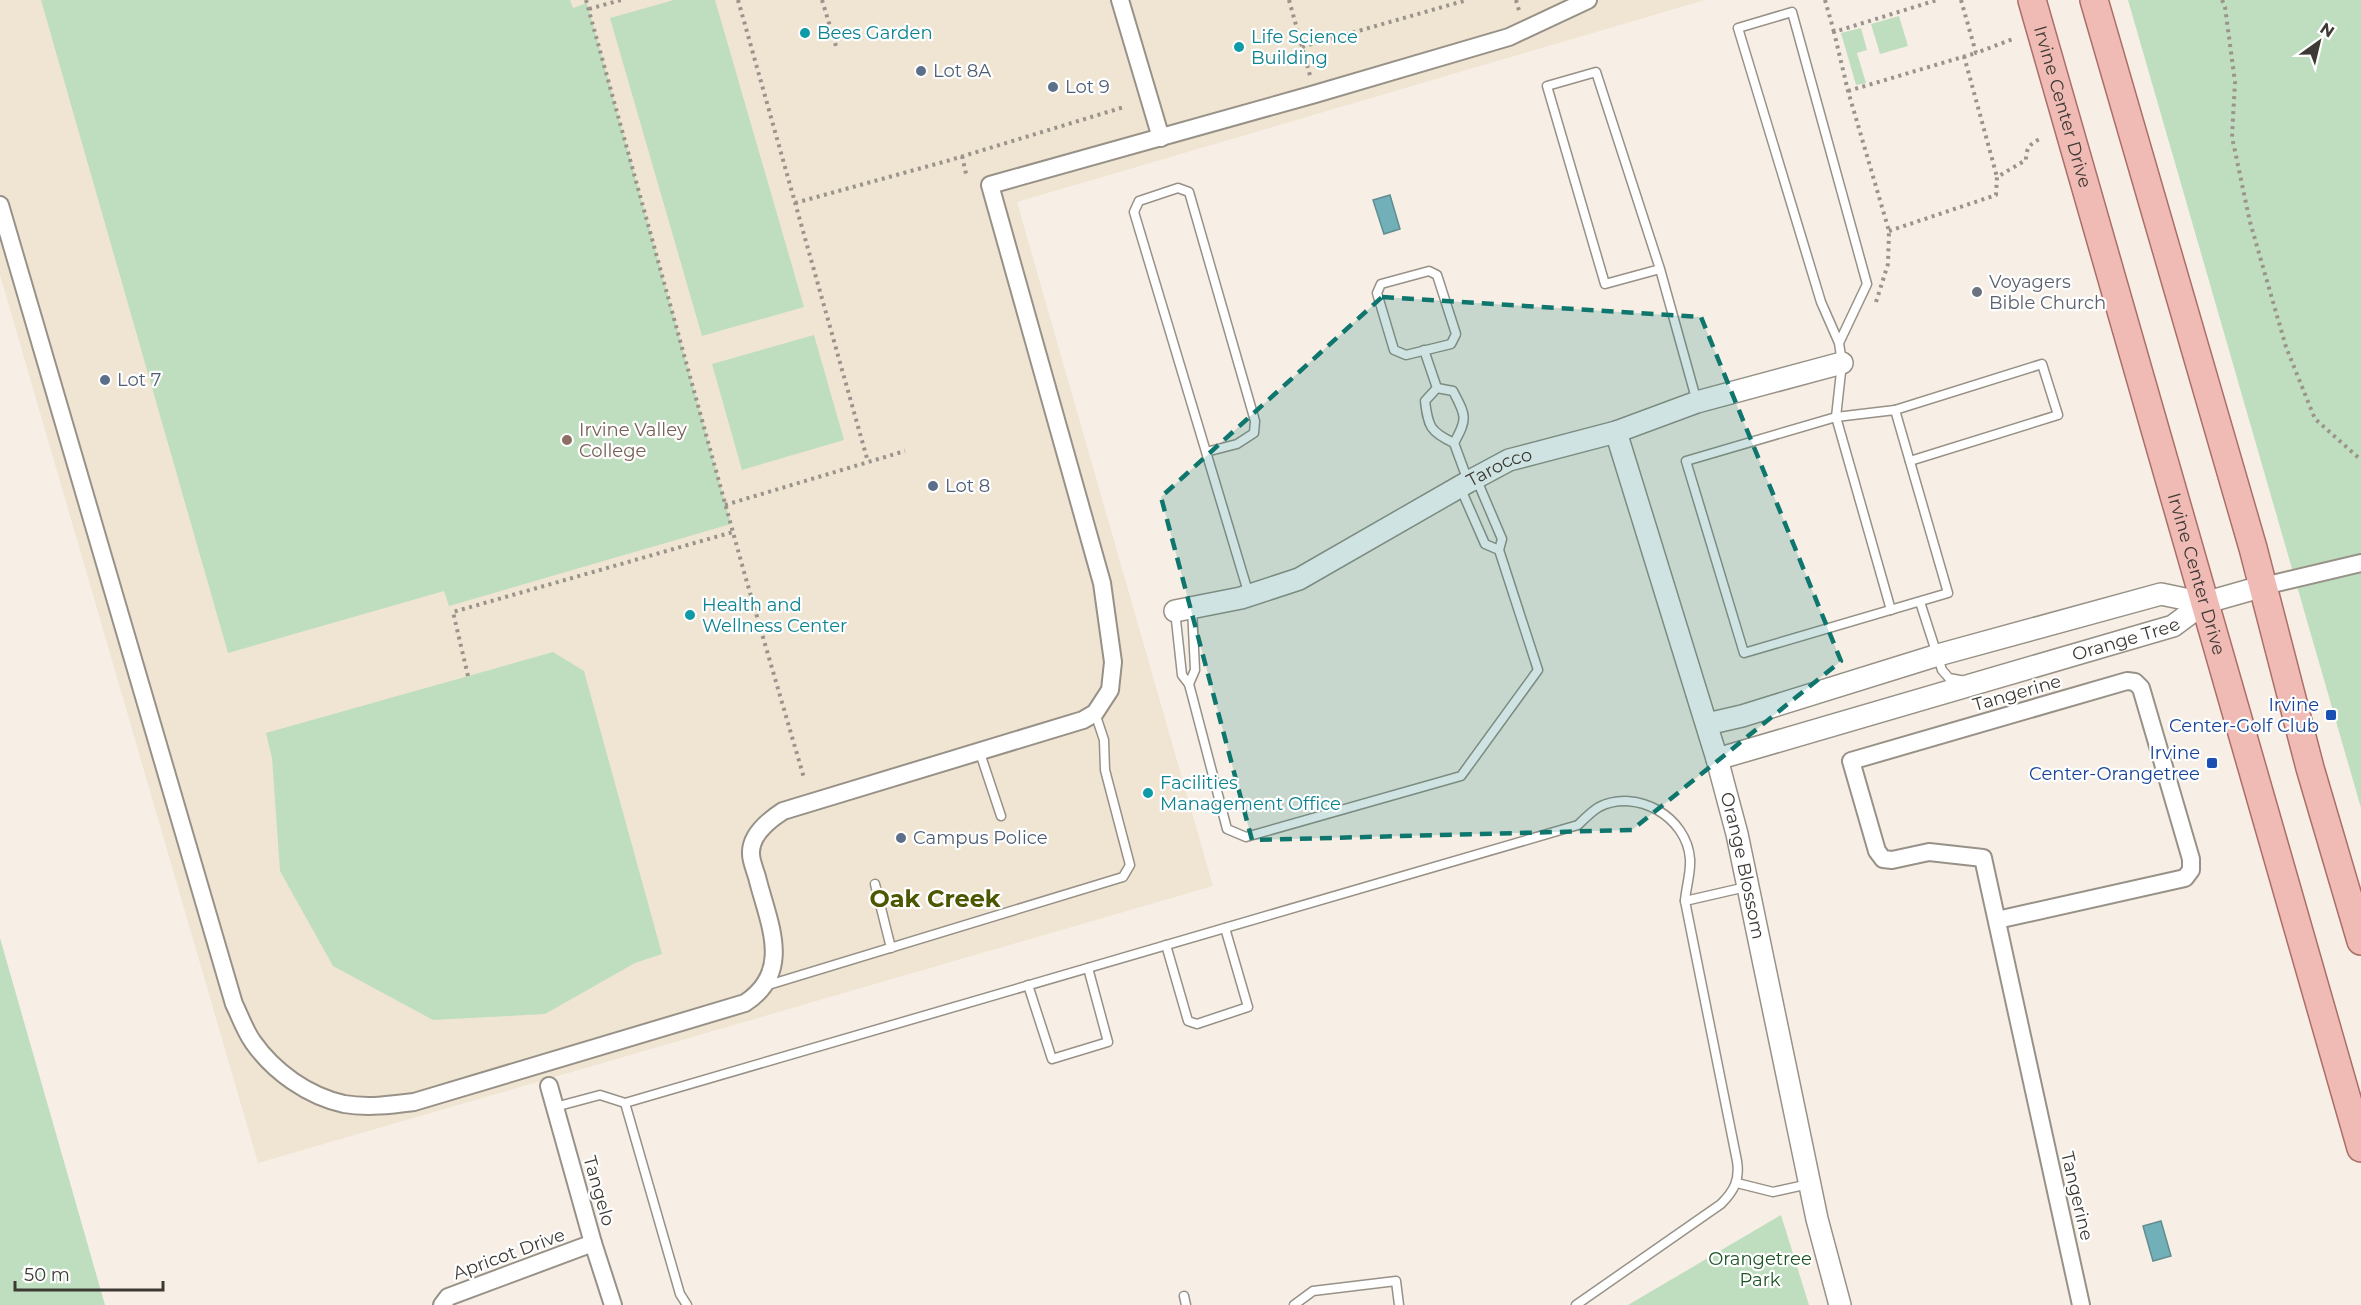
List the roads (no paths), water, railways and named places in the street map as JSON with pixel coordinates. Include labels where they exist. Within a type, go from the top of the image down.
[{"type":"main road","name":"Irvine Center Drive","points":[[2032,0],[2361,1148]]},
{"type":"main road","points":[[2094,0],[2264,586],[2310,768],[2361,941]]},
{"type":"street","points":[[1120,0],[1161,138]]},
{"type":"street","points":[[0,205],[234,1004],[252,1041],[275,1068],[305,1089],[344,1104],[380,1106],[414,1102],[745,1003],[759,994],[764,987],[770,978],[775,961],[751,853],[757,835],[769,820],[783,811],[981,753],[1083,720],[1095,713],[1110,690],[1113,662],[1102,583],[990,185],[1315,94],[1509,36],[1588,0]]},
{"type":"street","name":"Tarocco","points":[[1183,609],[1249,595],[1299,579],[1509,460],[1616,432],[1840,353]]},
{"type":"street","name":"Orange Blossom","points":[[1616,432],[1717,759],[1748,886],[1809,1184],[1840,1305]]},
{"type":"street","points":[[2204,603],[2361,563]]},
{"type":"street","name":"Orange Tree","points":[[1707,724],[1742,716],[1938,655],[2161,594],[2204,603]]},
{"type":"street","name":"Orange Tree","points":[[1717,759],[2173,626],[2204,603]]},
{"type":"street","name":"Tangerine","points":[[1997,920],[2185,878],[2191,870],[2191,859],[2141,688],[2135,682],[2127,681],[1851,761],[1877,851],[1883,859],[1892,860],[1929,852],[1983,858],[2081,1305]]},
{"type":"street","name":"Tangelo","points":[[549,1086],[593,1243],[613,1305]]},
{"type":"street","name":"Apricot Drive","points":[[442,1305],[448,1297],[593,1243]]},
{"type":"lane","points":[[1840,353],[1821,302],[1738,28],[1792,12],[1868,284],[1840,353],[1836,417],[1891,610]]},
{"type":"lane","points":[[1660,269],[1605,284],[1547,86],[1596,72],[1660,269],[1697,402]]},
{"type":"lane","points":[[1206,452],[1237,444],[1254,433],[1255,421],[1189,192],[1178,188],[1139,201],[1134,213],[1249,595]]},
{"type":"lane","points":[[1429,271],[1437,275],[1456,334],[1451,344],[1425,350],[1406,354],[1394,350],[1377,293],[1381,284],[1429,271]]},
{"type":"lane","points":[[1425,350],[1437,388]]},
{"type":"lane","points":[[1895,410],[1948,593],[1744,653],[1686,461],[1836,417],[1895,410],[2042,364],[2058,415],[1910,461]]},
{"type":"lane","points":[[1437,388],[1453,391],[1462,409],[1464,424],[1454,443]]},
{"type":"lane","points":[[1437,388],[1425,401],[1428,423],[1439,436],[1454,443],[1468,482],[1485,544],[1499,550]]},
{"type":"lane","points":[[1183,609],[1182,675],[1189,684],[1227,829],[1246,837],[1461,776],[1538,670],[1499,550],[1502,539],[1468,482]]},
{"type":"lane","points":[[1920,602],[1942,670],[1949,678],[1975,684]]},
{"type":"lane","points":[[1183,609],[1195,670],[1189,684]]},
{"type":"lane","points":[[764,987],[1123,877],[1130,865],[1105,771],[1104,740],[1095,713]]},
{"type":"lane","points":[[981,753],[1000,816]]},
{"type":"lane","points":[[555,1107],[600,1095],[625,1103],[1578,825],[1599,807],[1617,802],[1649,804],[1677,824],[1684,837],[1690,860],[1685,901],[1737,1161],[1737,1183],[1733,1192],[1721,1204],[1576,1305]]},
{"type":"lane","points":[[875,884],[891,948]]},
{"type":"lane","points":[[1685,901],[1748,886]]},
{"type":"lane","points":[[1166,945],[1188,1021],[1197,1024],[1248,1008],[1225,928]]},
{"type":"lane","points":[[1028,985],[1052,1059],[1108,1042],[1088,968]]},
{"type":"lane","points":[[625,1103],[680,1294],[687,1305]]},
{"type":"lane","points":[[1737,1183],[1773,1192],[1809,1184]]},
{"type":"lane","points":[[1294,1305],[1313,1291],[1396,1281],[1399,1305]]},
{"type":"lane","points":[[1184,1296],[1186,1305]]},
{"type":"water","points":[[1390,195],[1400,229],[1384,234],[1373,200]]},
{"type":"water","points":[[2161,1221],[2171,1256],[2153,1261],[2143,1226]]},
{"type":"place","name":"Bees Garden","points":[[805,33]]},
{"type":"place","name":"Life Science Building","points":[[1239,47]]},
{"type":"place","name":"Lot 8A","points":[[921,71]]},
{"type":"place","name":"Lot 9","points":[[1053,87]]},
{"type":"place","name":"Voyagers Bible Church","points":[[1977,292]]},
{"type":"place","name":"Lot 7","points":[[105,380]]},
{"type":"place","name":"Irvine Valley College","points":[[567,440]]},
{"type":"place","name":"Lot 8","points":[[933,486]]},
{"type":"place","name":"Health and Wellness Center","points":[[690,615]]},
{"type":"place","name":"Irvine Center-Golf Club","points":[[2331,715]]},
{"type":"place","name":"Irvine Center-Orangetree","points":[[2212,763]]},
{"type":"place","name":"Facilities Management Office","points":[[1148,793]]},
{"type":"place","name":"Campus Police","points":[[901,838]]},
{"type":"district","name":"Oak Creek","points":[[935,898]]},
{"type":"park label","name":"Orangetree Park","points":[[1760,1269]]}]
